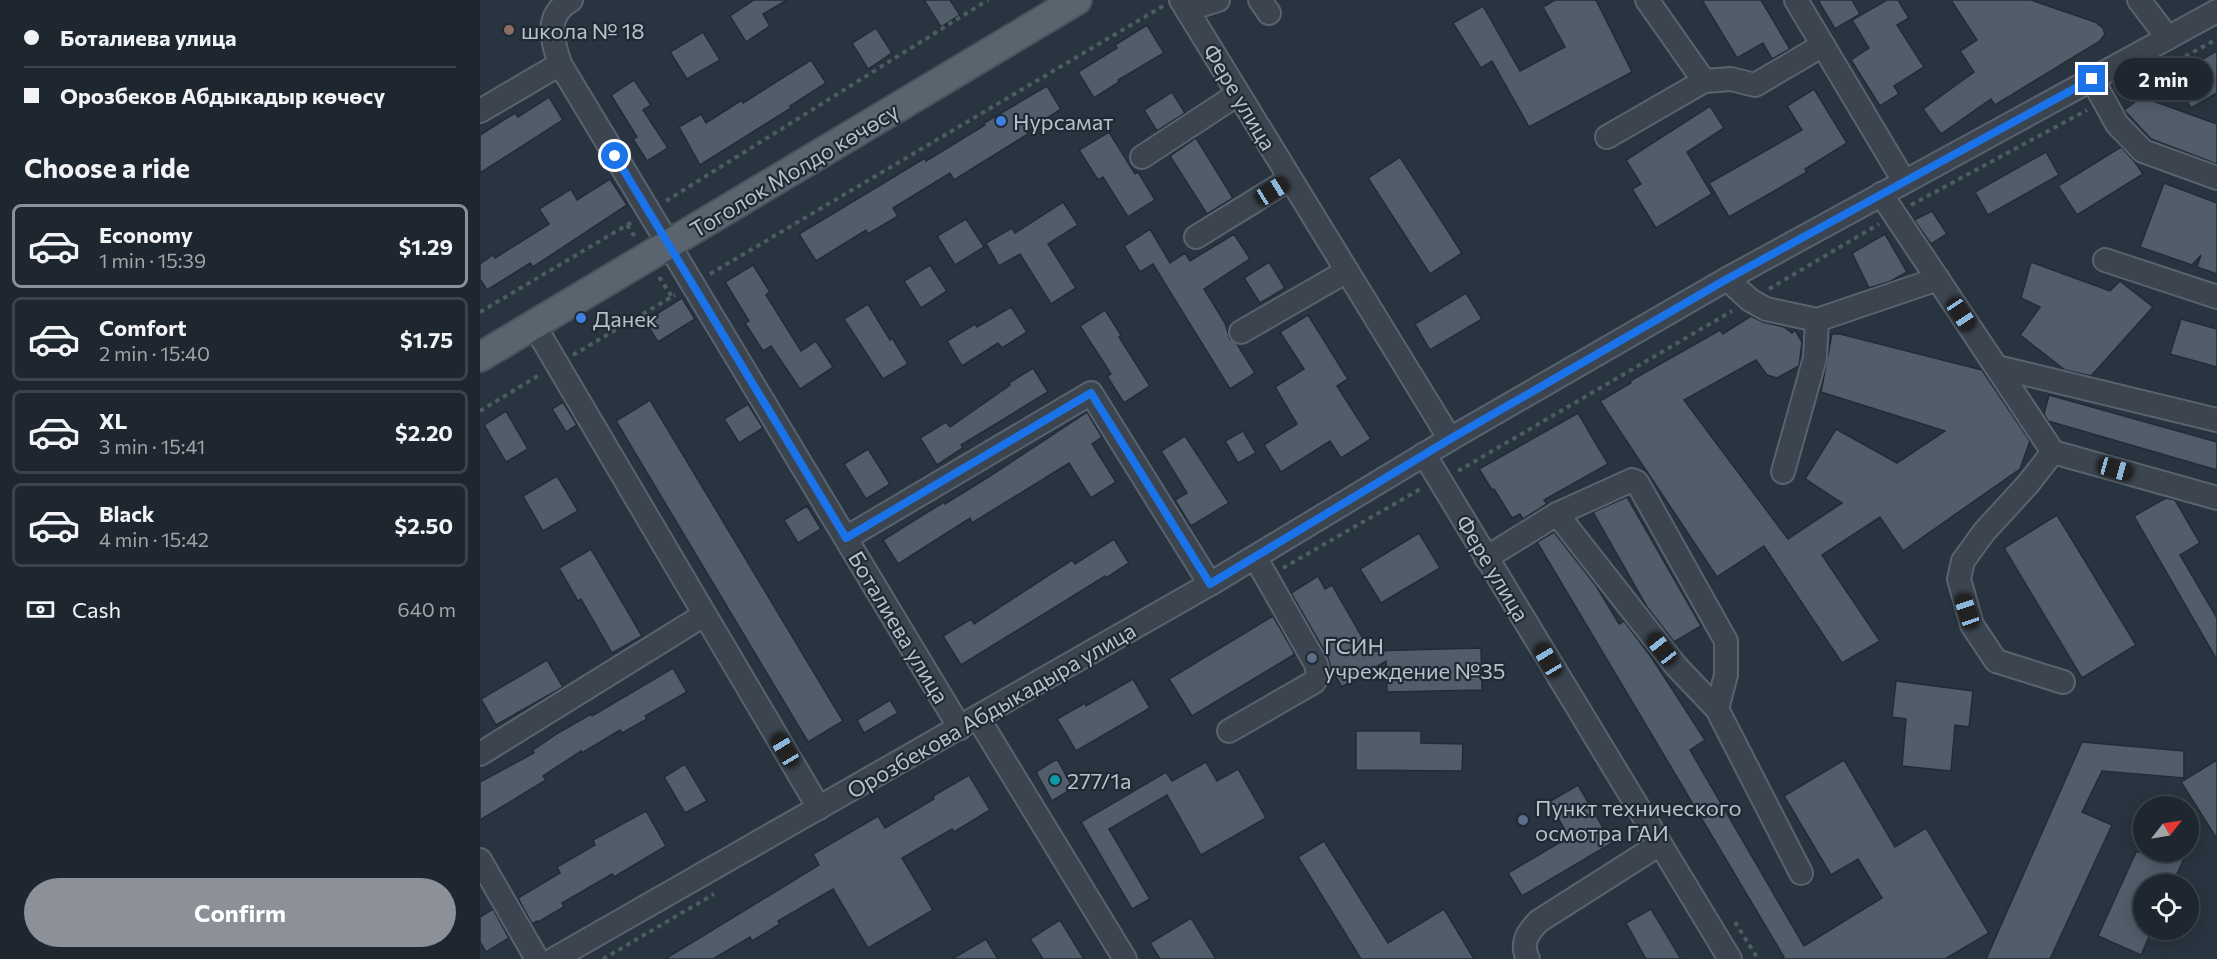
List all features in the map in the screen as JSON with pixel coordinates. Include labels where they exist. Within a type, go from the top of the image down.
[{"type":"main road","name":"Тоголок Молдо көчөсү","points":[[480,357],[669,245],[1043,8],[1077,0]]},
{"type":"street","name":"Боталиева улица","points":[[571,0],[563,5],[555,15],[552,31],[552,40],[560,64],[846,538],[1125,959]]},
{"type":"street","points":[[1180,3],[1218,0]]},
{"type":"street","points":[[1647,0],[1704,81]]},
{"type":"street","points":[[1796,0],[1904,181]]},
{"type":"street","points":[[2139,0],[2168,38]]},
{"type":"street","name":"Фере улица","points":[[1180,3],[1450,439]]},
{"type":"street","name":"Орозбекова Абдыкадыра улица","points":[[554,959],[1210,584],[1424,454],[1727,279],[2217,11]]},
{"type":"street","points":[[1607,137],[1704,81],[1731,80],[1755,85],[1823,45]]},
{"type":"street","points":[[480,111],[560,64]]},
{"type":"street","points":[[2092,79],[2116,124],[2144,151],[2217,178]]},
{"type":"street","points":[[1142,157],[1238,94]]},
{"type":"street","points":[[1196,237],[1290,179]]},
{"type":"street","points":[[1881,194],[2053,452],[2217,498]]},
{"type":"street","points":[[2105,260],[2217,297]]},
{"type":"street","points":[[1241,332],[1347,271]]},
{"type":"street","points":[[1727,279],[1750,300],[1766,309],[1817,320],[1938,279]]},
{"type":"street","points":[[1783,472],[1815,358],[1817,320]]},
{"type":"street","points":[[534,325],[819,808]]},
{"type":"street","points":[[1997,367],[2217,420]]},
{"type":"street","points":[[846,538],[1091,393],[1210,584]]},
{"type":"street","points":[[2053,452],[2028,484],[1984,532],[1963,561],[1959,579],[1972,625],[1996,661],[2064,682]]},
{"type":"street","name":"Фере улица","points":[[1424,454],[1730,959]]},
{"type":"street","points":[[1486,558],[1557,514],[1632,480],[1637,482],[1726,641],[1726,675],[1717,709]]},
{"type":"street","points":[[1557,514],[1676,666],[1717,709],[1801,873]]},
{"type":"street","points":[[1229,731],[1314,682],[1318,674],[1316,664],[1255,557]]},
{"type":"street","points":[[480,754],[704,615]]},
{"type":"street","points":[[1528,959],[1524,951],[1527,934],[1539,921],[1660,844]]},
{"type":"street","points":[[480,860],[537,959]]},
{"type":"path","points":[[480,312],[649,212],[988,0]]},
{"type":"path","points":[[480,411],[693,284],[1180,3]]},
{"type":"path","points":[[1268,577],[1438,479],[1460,470],[1894,215],[2217,39]]},
{"type":"path","points":[[603,959],[714,894]]},
{"type":"building","points":[[754,0],[787,0],[763,14],[770,26],[746,42],[730,16]]},
{"type":"building","points":[[924,0],[950,0],[960,15],[941,27]]},
{"type":"building","points":[[1555,0],[1596,0],[1632,72],[1529,127],[1492,61],[1481,68],[1453,23],[1483,6],[1520,71],[1565,47],[1543,7]]},
{"type":"building","points":[[1702,0],[1761,0],[1790,49],[1772,59],[1763,43],[1737,58]]},
{"type":"building","points":[[1818,0],[1852,0],[1860,14],[1835,29]]},
{"type":"building","points":[[1887,0],[1898,0],[1909,18],[1897,25],[1924,67],[1894,86],[1899,94],[1880,106],[1851,60],[1869,48],[1852,20]]},
{"type":"building","points":[[1951,0],[2031,0],[2095,22],[2103,28],[2105,34],[2100,41],[1995,105],[1991,99],[1941,134],[1923,109],[1974,72],[1960,51],[1977,40]]},
{"type":"building","points":[[1147,25],[1164,53],[1118,80],[1119,82],[1094,98],[1078,72],[1117,48],[1115,45]]},
{"type":"building","points":[[876,28],[892,53],[868,69],[852,43]]},
{"type":"building","points":[[703,32],[720,60],[687,79],[670,52]]},
{"type":"building","points":[[2217,51],[2217,93],[2191,108],[2173,76]]},
{"type":"building","points":[[811,60],[826,83],[790,106],[791,108],[700,165],[679,127],[701,114],[706,123],[742,100],[743,103]]},
{"type":"building","points":[[634,80],[651,105],[643,110],[668,148],[647,161],[633,139],[637,137],[611,95]]},
{"type":"building","points":[[1047,86],[1061,109],[1027,131],[1028,134],[954,180],[950,173],[893,208],[898,216],[868,234],[866,230],[816,261],[799,234],[925,158],[926,161]]},
{"type":"building","points":[[1814,89],[1847,143],[1805,169],[1807,172],[1729,217],[1709,183],[1802,130],[1787,106]]},
{"type":"building","points":[[1172,92],[1185,113],[1157,131],[1144,110]]},
{"type":"building","points":[[549,97],[563,120],[480,173],[480,135],[515,113],[518,117]]},
{"type":"building","points":[[2142,97],[2217,124],[2217,164],[2151,139],[2124,110]]},
{"type":"building","points":[[1710,106],[1724,128],[1687,152],[1712,194],[1656,228],[1632,189],[1641,184],[1626,160]]},
{"type":"building","points":[[1109,132],[1135,174],[1138,172],[1155,200],[1128,217],[1103,177],[1098,180],[1079,150]]},
{"type":"building","points":[[1196,138],[1233,198],[1207,214],[1170,156]]},
{"type":"building","points":[[2121,147],[2143,174],[2077,215],[2058,186]]},
{"type":"building","points":[[2046,152],[2059,175],[1988,215],[1975,192]]},
{"type":"building","points":[[1400,157],[1462,253],[1430,274],[1368,178]]},
{"type":"building","points":[[610,179],[627,205],[533,267],[530,263],[487,290],[480,279],[480,264],[493,255],[495,258],[549,224],[539,209],[571,189],[577,200]]},
{"type":"building","points":[[2164,183],[2217,203],[2217,274],[2197,267],[2201,255],[2192,265],[2140,247]]},
{"type":"building","points":[[1063,202],[1078,225],[1048,244],[1076,288],[1051,304],[1020,254],[999,266],[986,243],[1012,228],[1015,233]]},
{"type":"building","points":[[1932,211],[1947,234],[1931,244],[1914,220]]},
{"type":"building","points":[[966,219],[984,247],[955,265],[937,236]]},
{"type":"building","points":[[1150,229],[1170,263],[1185,253],[1190,261],[1234,234],[1250,259],[1204,289],[1225,323],[1230,339],[1237,344],[1255,373],[1230,389],[1153,264],[1140,272],[1124,246]]},
{"type":"building","points":[[1885,234],[1907,272],[1891,281],[1869,288],[1852,253]]},
{"type":"building","points":[[1269,262],[1285,288],[1260,303],[1244,278]]},
{"type":"building","points":[[2031,262],[2110,291],[2120,281],[2153,307],[2091,376],[2065,370],[2020,335],[2040,307],[2021,298]]},
{"type":"building","points":[[753,265],[770,292],[766,295],[801,351],[816,341],[833,367],[800,389],[771,346],[763,351],[745,323],[749,321],[725,282]]},
{"type":"building","points":[[930,265],[947,291],[921,308],[904,281]]},
{"type":"building","points":[[1466,293],[1482,319],[1430,350],[1415,324]]},
{"type":"building","points":[[682,298],[695,319],[658,342],[645,321]]},
{"type":"building","points":[[868,304],[908,364],[883,379],[844,319]]},
{"type":"building","points":[[1011,307],[1027,332],[1002,348],[998,343],[962,366],[947,341],[975,324],[977,327]]},
{"type":"building","points":[[1105,310],[1150,386],[1124,403],[1107,376],[1111,374],[1080,326]]},
{"type":"building","points":[[1308,315],[1348,379],[1337,386],[1371,439],[1341,458],[1330,441],[1281,472],[1264,445],[1297,424],[1275,387],[1304,369],[1280,332]]},
{"type":"building","points":[[1751,316],[1763,322],[1784,327],[1792,333],[1795,330],[1802,342],[1799,366],[1777,378],[1767,375],[1756,360],[1684,400],[1788,539],[1842,503],[1805,479],[1836,429],[1897,463],[1945,431],[1821,392],[1832,334],[1840,334],[1982,370],[2030,441],[2020,469],[1903,551],[1880,517],[1822,555],[1880,641],[1842,663],[1764,546],[1717,577],[1600,401],[1631,383],[1630,381],[1720,330],[1723,334]]},
{"type":"building","points":[[2181,319],[2217,329],[2217,367],[2170,354]]},
{"type":"building","points":[[1033,368],[1048,392],[961,445],[963,448],[937,465],[920,438],[946,422],[950,427]]},
{"type":"building","points":[[2049,395],[2217,442],[2217,470],[2048,421],[2044,414]]},
{"type":"building","points":[[650,400],[843,721],[808,742],[616,421]]},
{"type":"building","points":[[563,402],[577,425],[566,432],[552,409]]},
{"type":"building","points":[[748,404],[763,428],[739,443],[724,419]]},
{"type":"building","points":[[506,411],[528,449],[506,462],[484,425]]},
{"type":"building","points":[[1087,412],[1102,437],[1092,444],[1116,482],[1091,498],[1069,463],[972,523],[970,518],[898,564],[883,540],[990,476]]},
{"type":"building","points":[[1578,413],[1608,464],[1544,500],[1547,504],[1523,519],[1520,514],[1512,518],[1479,469]]},
{"type":"building","points":[[1243,431],[1256,453],[1238,463],[1225,441]]},
{"type":"building","points":[[1185,436],[1229,503],[1191,526],[1175,500],[1187,493],[1161,451]]},
{"type":"building","points":[[868,449],[890,484],[866,499],[844,464]]},
{"type":"building","points":[[557,476],[578,511],[543,531],[523,496]]},
{"type":"building","points":[[1627,497],[1701,626],[1674,642],[1647,607],[1593,512]]},
{"type":"building","points":[[2166,498],[2175,500],[2200,543],[2180,555],[2217,618],[2217,660],[2134,516]]},
{"type":"building","points":[[807,506],[821,529],[798,543],[784,520]]},
{"type":"building","points":[[2057,515],[2136,645],[2082,678],[2004,548]]},
{"type":"building","points":[[1554,532],[1597,587],[1619,624],[1624,621],[1652,658],[1705,740],[1690,750],[1804,946],[1882,898],[1858,859],[1831,875],[1784,796],[1844,760],[1895,847],[1926,828],[1989,933],[1945,959],[1781,959],[1784,957],[1537,542]]},
{"type":"building","points":[[1419,533],[1440,568],[1381,603],[1360,569]]},
{"type":"building","points":[[1114,539],[1129,563],[961,665],[943,636],[971,619],[974,624],[1072,560],[1075,564]]},
{"type":"building","points":[[591,549],[642,636],[612,653],[581,599],[578,601],[559,568]]},
{"type":"building","points":[[1318,576],[1325,589],[1332,585],[1370,651],[1481,648],[1482,690],[1387,692],[1386,661],[1342,687],[1331,669],[1328,657],[1291,593]]},
{"type":"building","points":[[1273,616],[1295,654],[1192,716],[1169,679]]},
{"type":"building","points":[[547,660],[563,687],[496,725],[481,699]]},
{"type":"building","points":[[673,668],[687,692],[645,716],[647,719],[622,733],[620,730],[582,753],[581,751],[543,776],[546,780],[480,820],[480,782],[534,753],[533,750],[558,733],[591,714],[592,716]]},
{"type":"building","points":[[1133,679],[1150,708],[1076,751],[1057,719],[1085,703],[1086,706]]},
{"type":"building","points":[[1896,681],[1973,691],[1969,727],[1955,725],[1951,771],[1902,766],[1906,719],[1892,717]]},
{"type":"building","points":[[890,700],[898,713],[864,733],[857,720]]},
{"type":"building","points":[[1356,731],[1421,731],[1421,743],[1463,744],[1462,771],[1356,770]]},
{"type":"building","points":[[2082,742],[2184,751],[2184,778],[2102,771],[2082,812],[2112,825],[2050,959],[1986,959]]},
{"type":"building","name":"277/1а","points":[[1057,759],[1073,788],[1052,801],[1036,772]]},
{"type":"building","points":[[2217,760],[2217,839],[2199,810],[2199,796],[2190,796],[2181,782]]},
{"type":"building","points":[[1206,762],[1217,781],[1238,769],[1266,818],[1201,855],[1167,795],[1109,829],[1150,899],[1132,909],[1081,822],[1166,772],[1172,781]]},
{"type":"building","points":[[685,764],[707,801],[685,813],[664,777]]},
{"type":"building","points":[[969,775],[990,810],[954,832],[952,829],[902,858],[933,910],[868,948],[833,889],[778,921],[780,924],[752,941],[750,937],[713,959],[665,959],[819,865],[813,854],[878,816],[885,828]]},
{"type":"building","points":[[1578,785],[1612,843],[1522,896],[1508,873],[1569,837],[1549,802]]},
{"type":"building","points":[[646,811],[666,846],[614,877],[612,874],[562,903],[564,907],[532,924],[518,898],[560,873],[557,867],[595,845],[593,840]]},
{"type":"building","points":[[1324,841],[1388,943],[1444,909],[1474,959],[1361,959],[1298,857]]},
{"type":"building","points":[[2133,859],[2133,862],[2182,862],[2177,874],[2133,874],[2133,940],[2148,940],[2141,955],[2098,936]]},
{"type":"building","points":[[493,909],[509,938],[486,952],[480,942],[480,917]]},
{"type":"building","points":[[1651,909],[1681,959],[1646,959],[1626,923]]},
{"type":"building","points":[[1191,918],[1216,959],[1160,959],[1150,943]]},
{"type":"building","points":[[1060,920],[1084,959],[1043,959],[1030,939]]},
{"type":"building","points":[[986,939],[998,959],[952,959]]},
{"type":"place","name":"школа № 18","points":[[509,30]]},
{"type":"place","name":"Нурсамат","points":[[1001,121]]},
{"type":"place","name":"Данек","points":[[581,318]]},
{"type":"place","name":"ГСИН учреждение №35","points":[[1312,658]]},
{"type":"place","name":"277/1а","points":[[1055,780]]},
{"type":"place","name":"Пункт технического осмотра ГАИ","points":[[1523,820]]},
{"type":"route","points":[[615,156],[846,538],[1091,393],[1210,584],[1450,439],[1727,279],[2092,79]]}]
